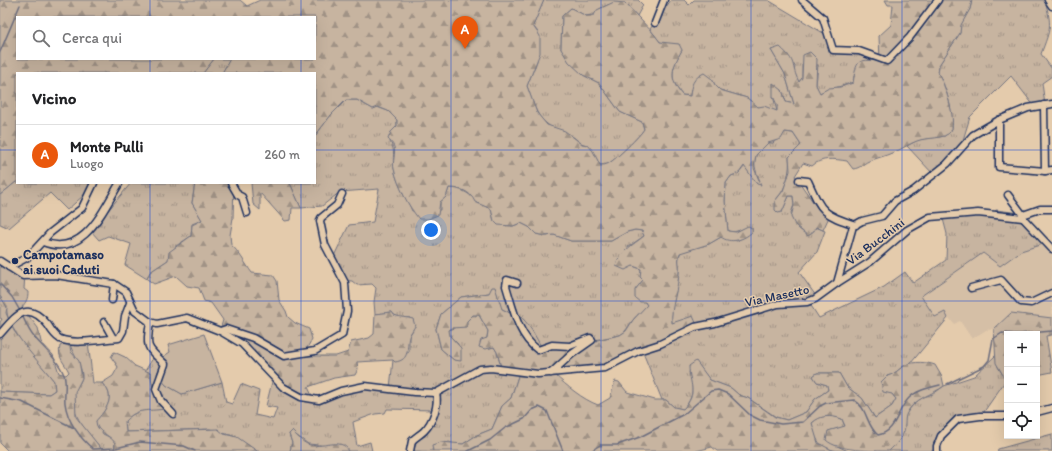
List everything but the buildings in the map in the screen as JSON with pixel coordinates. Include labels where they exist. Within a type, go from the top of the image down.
[{"type":"street","points":[[655,23],[664,0]]},
{"type":"street","points":[[802,0],[823,18],[834,50],[859,51],[886,61],[910,37],[938,0]]},
{"type":"street","points":[[1048,0],[1052,6]]},
{"type":"street","points":[[837,283],[851,229],[856,224],[882,216],[894,202],[913,191],[947,164],[973,136],[999,120],[1028,108],[1052,104]]},
{"type":"street","points":[[999,120],[999,167],[1049,170],[1045,139],[1044,105]]},
{"type":"street","points":[[1045,139],[1052,137]]},
{"type":"street","points":[[799,180],[808,182],[820,209],[834,219],[856,224]]},
{"type":"street","points":[[10,267],[28,257],[50,233],[82,208],[94,184]]},
{"type":"street","points":[[43,242],[53,246],[68,245],[91,231],[119,184]]},
{"type":"street","points":[[232,184],[238,194],[242,197],[247,213]]},
{"type":"street","points":[[220,330],[226,329],[252,338],[284,356],[315,351],[342,335],[348,311],[345,283],[325,245],[320,221],[321,218],[337,205],[342,194]]},
{"type":"street","points":[[1008,195],[1023,216],[1052,249]]},
{"type":"street","name":"Via Bucchini","points":[[837,283],[870,262],[907,230],[930,217],[978,213],[1023,216],[1036,210],[1052,209]]},
{"type":"street","points":[[0,261],[23,276],[56,275],[114,284],[126,292],[130,303],[140,316],[150,322],[157,324],[187,318],[220,330],[242,344],[283,387],[301,397],[319,400],[341,391],[365,386],[436,393],[436,406],[431,421],[426,429],[412,441],[410,451]]},
{"type":"street","points":[[517,283],[507,280],[506,286],[518,324],[530,344],[538,350],[552,345],[570,346],[590,338],[592,340],[572,354],[551,373]]},
{"type":"street","points":[[971,288],[1001,280],[1021,302],[1031,303],[1052,293]]},
{"type":"street","name":"Via Masetto","points":[[436,393],[480,369],[491,368],[538,374],[605,368],[638,350],[660,344],[696,327],[715,323],[778,304],[807,302],[815,299],[837,283]]},
{"type":"street","points":[[112,300],[114,284]]},
{"type":"street","points":[[0,334],[18,313],[26,311],[37,315],[60,339],[99,341],[119,338],[123,331],[125,316],[130,303]]},
{"type":"street","points":[[104,322],[113,338]]},
{"type":"street","points":[[150,322],[147,341],[149,351],[165,364],[156,389],[161,401],[173,414]]},
{"type":"street","points":[[1040,411],[1052,408]]},
{"type":"street","points":[[937,451],[936,446],[942,436],[958,419],[980,416],[1004,416]]},
{"type":"shaded area","points":[[1043,244],[1052,253],[1052,318],[1011,313],[994,329],[986,330],[972,339],[960,321],[954,324],[945,313],[935,318],[920,296],[983,253],[1000,266],[1021,251]]},
{"type":"green space","points":[[0,0],[240,0],[247,6],[260,0],[544,0],[533,26],[540,36],[540,53],[527,86],[537,113],[547,125],[565,131],[582,144],[588,145],[593,151],[600,165],[604,165],[608,164],[617,157],[644,129],[642,122],[620,112],[599,83],[583,75],[569,62],[561,49],[562,16],[571,8],[586,16],[594,15],[597,10],[614,2],[625,3],[660,42],[679,44],[682,50],[674,68],[673,78],[682,95],[690,96],[693,82],[697,77],[704,73],[712,79],[720,90],[747,98],[758,107],[764,106],[777,111],[777,105],[773,96],[773,83],[782,90],[786,102],[794,104],[785,74],[771,50],[780,47],[786,52],[792,60],[799,82],[802,78],[803,55],[810,52],[817,59],[816,85],[820,93],[829,88],[840,87],[853,83],[857,65],[862,61],[880,61],[879,36],[891,25],[893,5],[888,5],[885,0],[972,0],[970,9],[961,25],[960,33],[939,65],[938,73],[946,92],[951,110],[952,126],[951,131],[948,134],[917,141],[895,152],[869,161],[860,167],[853,169],[847,161],[828,159],[820,161],[812,166],[803,163],[795,176],[818,209],[829,217],[823,230],[816,227],[808,236],[795,225],[791,217],[794,205],[793,196],[789,196],[782,212],[778,213],[775,210],[775,201],[783,191],[790,171],[789,157],[801,145],[793,133],[785,132],[781,139],[768,143],[756,155],[754,168],[761,185],[757,184],[744,166],[739,173],[731,176],[726,183],[725,201],[728,231],[736,232],[748,226],[752,228],[752,232],[741,239],[733,241],[721,237],[709,244],[680,253],[679,277],[672,311],[672,323],[693,316],[697,325],[605,367],[555,375],[581,396],[598,405],[610,398],[615,381],[619,382],[627,392],[655,400],[666,400],[674,407],[683,409],[691,398],[692,393],[689,366],[696,361],[710,380],[731,388],[739,395],[748,398],[775,417],[787,420],[806,412],[815,399],[828,390],[827,385],[817,382],[813,376],[817,373],[839,373],[847,387],[862,398],[875,418],[892,406],[896,399],[892,394],[883,392],[881,382],[887,376],[893,374],[906,365],[913,363],[920,362],[935,365],[942,377],[944,386],[919,400],[910,408],[906,415],[905,429],[902,437],[889,451],[856,450],[831,444],[826,440],[828,431],[845,426],[842,419],[830,416],[819,418],[812,423],[818,443],[834,451],[717,451],[712,447],[696,451],[433,451],[432,445],[441,442],[463,444],[477,435],[492,429],[502,406],[511,398],[520,370],[501,367],[494,347],[485,349],[479,347],[481,340],[487,338],[488,331],[479,315],[473,315],[467,321],[467,327],[452,328],[449,330],[450,336],[461,348],[461,361],[454,360],[441,349],[436,329],[441,314],[461,297],[489,293],[492,287],[495,287],[502,309],[512,314],[517,313],[522,317],[532,330],[543,350],[552,347],[588,342],[620,335],[626,331],[633,320],[647,305],[645,302],[640,302],[635,298],[635,290],[643,280],[640,277],[641,269],[633,266],[625,270],[616,266],[623,253],[644,236],[642,231],[635,230],[627,232],[611,241],[571,241],[554,235],[545,236],[536,234],[529,227],[521,223],[513,226],[498,225],[494,221],[491,209],[475,202],[471,195],[465,191],[453,188],[449,188],[446,197],[440,202],[438,215],[428,219],[419,219],[407,202],[396,175],[394,166],[394,147],[388,139],[391,132],[397,126],[397,120],[388,111],[378,107],[373,109],[357,100],[346,100],[331,115],[316,135],[316,72],[223,72],[229,60],[316,60],[316,16],[16,16],[16,60],[213,60],[204,72],[16,72],[16,182],[0,195]]},
{"type":"green space","points":[[544,0],[638,0],[643,5],[637,16],[625,3],[608,5],[597,11],[594,15],[586,16],[571,8],[562,16],[561,49],[583,75],[599,83],[620,112],[642,122],[644,129],[642,132],[622,153],[607,164],[600,165],[588,145],[581,143],[569,134],[547,124],[540,116],[532,101],[527,86],[537,61],[538,32],[533,26]]},
{"type":"green space","points":[[671,0],[684,0],[689,5],[694,0],[768,0],[830,37],[830,47],[871,56],[873,60],[869,59],[854,76],[853,82],[819,93],[816,85],[818,65],[802,64],[802,78],[799,82],[794,73],[795,66],[771,50],[785,74],[794,104],[786,102],[782,90],[773,96],[777,111],[758,107],[747,98],[720,90],[712,79],[691,90],[690,96],[682,95],[673,78],[673,72],[682,50],[660,42],[650,29]]},
{"type":"green space","points":[[972,0],[1045,0],[1049,16],[1049,32],[1041,54],[1052,69],[1052,76],[1042,83],[1045,105],[1034,106],[1011,76],[970,117],[960,150],[934,175],[907,146],[918,140],[945,136],[952,129],[949,100],[938,73],[939,65],[960,33],[960,25],[970,9]]},
{"type":"green space","points":[[213,60],[229,60],[223,72],[204,72]]},
{"type":"green space","points":[[346,100],[357,100],[373,109],[377,107],[388,111],[397,120],[397,127],[391,132],[390,142],[393,151],[394,168],[399,185],[412,211],[440,210],[440,202],[446,197],[449,188],[462,190],[491,209],[494,221],[513,226],[521,223],[529,227],[536,234],[545,236],[554,235],[571,241],[611,241],[627,232],[635,230],[642,231],[644,236],[628,247],[633,266],[641,269],[643,280],[635,290],[647,305],[620,335],[543,350],[539,343],[512,314],[502,309],[489,293],[461,297],[441,314],[436,329],[441,349],[454,360],[458,344],[450,336],[449,330],[458,327],[473,315],[479,315],[488,331],[485,349],[494,347],[501,367],[520,370],[511,398],[502,406],[492,429],[477,435],[463,444],[457,445],[449,442],[432,449],[433,451],[410,451],[412,439],[424,430],[434,410],[387,409],[385,413],[375,414],[353,422],[357,446],[370,442],[372,451],[348,451],[329,446],[308,444],[292,432],[289,434],[292,443],[290,451],[257,451],[233,436],[210,429],[126,432],[125,421],[129,417],[138,412],[164,409],[154,392],[151,373],[145,371],[153,358],[162,364],[158,374],[166,385],[182,394],[222,382],[226,402],[232,404],[241,384],[259,391],[255,415],[273,419],[277,408],[266,406],[273,378],[313,398],[324,397],[344,389],[390,388],[393,360],[409,352],[409,336],[413,330],[409,317],[404,319],[394,315],[392,312],[375,314],[374,302],[376,288],[372,284],[357,285],[352,281],[342,280],[334,256],[349,225],[373,222],[379,189],[340,192],[322,206],[301,208],[290,184],[316,184],[316,135],[331,115]]},
{"type":"green space","points":[[785,132],[793,133],[801,145],[789,157],[787,179],[783,190],[777,198],[782,212],[789,196],[793,196],[794,205],[791,213],[798,228],[804,233],[814,231],[816,227],[825,231],[817,252],[799,272],[816,296],[808,301],[819,318],[884,287],[905,272],[913,283],[946,260],[947,234],[942,215],[994,213],[996,210],[1022,212],[1043,244],[1021,251],[1000,266],[983,253],[921,296],[935,317],[945,312],[948,318],[911,363],[887,376],[892,394],[896,399],[892,406],[875,418],[862,398],[847,387],[839,373],[817,373],[813,376],[817,382],[827,385],[828,390],[815,399],[806,412],[787,420],[776,417],[748,398],[739,395],[731,388],[710,380],[696,362],[689,372],[692,382],[692,392],[689,401],[683,409],[674,407],[666,400],[662,400],[642,350],[672,323],[671,317],[679,277],[679,259],[681,252],[709,244],[721,237],[737,241],[752,232],[752,228],[745,228],[734,232],[728,231],[725,201],[726,183],[731,176],[739,173],[745,166],[757,184],[760,181],[755,164],[756,155],[768,143],[773,143]]},
{"type":"green space","points":[[16,182],[16,184],[90,184],[84,195],[67,210],[50,193],[9,228],[0,224],[0,195]]},
{"type":"green space","points":[[130,184],[195,184],[192,203],[202,220],[192,224],[191,236],[176,246],[168,260],[150,272],[147,279],[125,265],[131,244],[108,236],[99,240],[91,231]]},
{"type":"green space","points":[[195,184],[234,184],[233,218],[230,235],[231,245],[252,273],[273,275],[277,281],[279,300],[288,317],[295,323],[309,329],[312,339],[307,348],[299,351],[297,356],[336,356],[348,352],[351,342],[369,338],[374,334],[375,314],[392,312],[397,316],[413,319],[415,326],[409,336],[407,352],[404,359],[395,362],[393,360],[357,362],[358,369],[355,375],[334,378],[308,387],[313,398],[295,394],[279,383],[249,350],[220,330],[223,320],[211,303],[204,301],[199,288],[187,286],[176,276],[154,284],[147,279],[150,272],[168,260],[169,252],[191,236],[192,225],[202,220],[192,203]]},
{"type":"green space","points":[[251,184],[290,184],[301,208],[292,208],[291,220],[285,221],[260,193],[260,210],[253,204]]},
{"type":"green space","points":[[0,260],[25,274],[24,289],[28,292],[28,294],[22,307],[38,328],[41,342],[53,355],[59,373],[66,375],[69,372],[60,357],[59,350],[60,346],[69,341],[71,352],[79,361],[82,378],[75,392],[76,417],[103,451],[8,451],[0,443],[0,392],[49,394],[55,390],[54,381],[24,345],[7,315],[7,307],[0,296]]},
{"type":"green space","points":[[0,296],[4,300],[7,307],[6,313],[14,331],[54,381],[55,390],[49,394],[0,392],[0,322],[2,319],[0,318]]},
{"type":"green space","points":[[1011,313],[1052,318],[1052,335],[1046,336],[1052,372],[1040,374],[1040,331],[1004,331],[1004,377],[996,363],[994,329]]},
{"type":"green space","points":[[204,334],[222,382],[182,394],[166,385],[157,374],[164,356],[170,352],[168,345]]},
{"type":"green space","points":[[69,341],[88,342],[93,383],[102,383],[108,390],[108,403],[96,421],[103,434],[113,439],[115,443],[114,451],[101,449],[81,423],[74,409],[76,390],[82,375],[80,366]]},
{"type":"green space","points":[[114,352],[125,357],[135,366],[151,373],[154,392],[164,409],[143,411],[134,414],[125,421],[126,432],[218,429],[224,434],[237,437],[257,451],[114,451],[115,443],[98,428],[96,421],[102,414],[109,399],[108,390],[102,383],[113,376],[118,367],[111,357]]},
{"type":"green space","points":[[996,355],[998,367],[1004,377],[1004,383],[981,416],[957,421],[937,442],[938,451],[889,451],[902,437],[906,413],[915,403],[923,397],[933,394],[944,386],[974,376]]},
{"type":"green space","points":[[833,416],[842,419],[845,427],[828,431],[833,444],[848,451],[833,450],[823,446],[816,438],[812,423],[819,417]]},
{"type":"green space","points":[[292,431],[307,444],[318,446],[341,444],[349,451],[290,451],[292,443],[289,434]]},
{"type":"green space","points":[[1052,434],[1052,451],[997,451],[998,449],[1034,439],[1040,439],[1040,437]]},
{"type":"waterway","points":[[0,52],[20,5]]},
{"type":"waterway","points":[[0,284],[12,297],[20,311]]},
{"type":"waterway","points":[[22,315],[32,334],[62,370],[65,378],[65,403],[68,416],[83,440],[93,449],[116,448],[140,442],[184,446],[195,451]]},
{"type":"waterway","points":[[947,384],[984,366],[989,360],[993,339],[1002,333],[1019,334],[1052,331]]},
{"type":"waterway","points":[[591,451],[600,445],[617,445],[640,437],[684,414],[711,391],[718,390],[728,394],[750,415],[760,420],[781,424],[803,422],[820,406],[826,403],[854,400],[859,403],[865,412],[871,427],[878,435],[884,433],[893,425],[905,403],[912,395],[940,385]]},
{"type":"waterway","points":[[0,398],[22,402],[74,428]]},
{"type":"waterway","points":[[468,451],[490,440],[505,428],[524,419],[532,410],[539,407],[547,411],[563,451]]},
{"type":"place","name":"Monte Pulli","points":[[465,49]]},
{"type":"place","name":"Campotamaso ai suoi Caduti","points":[[15,261]]}]
